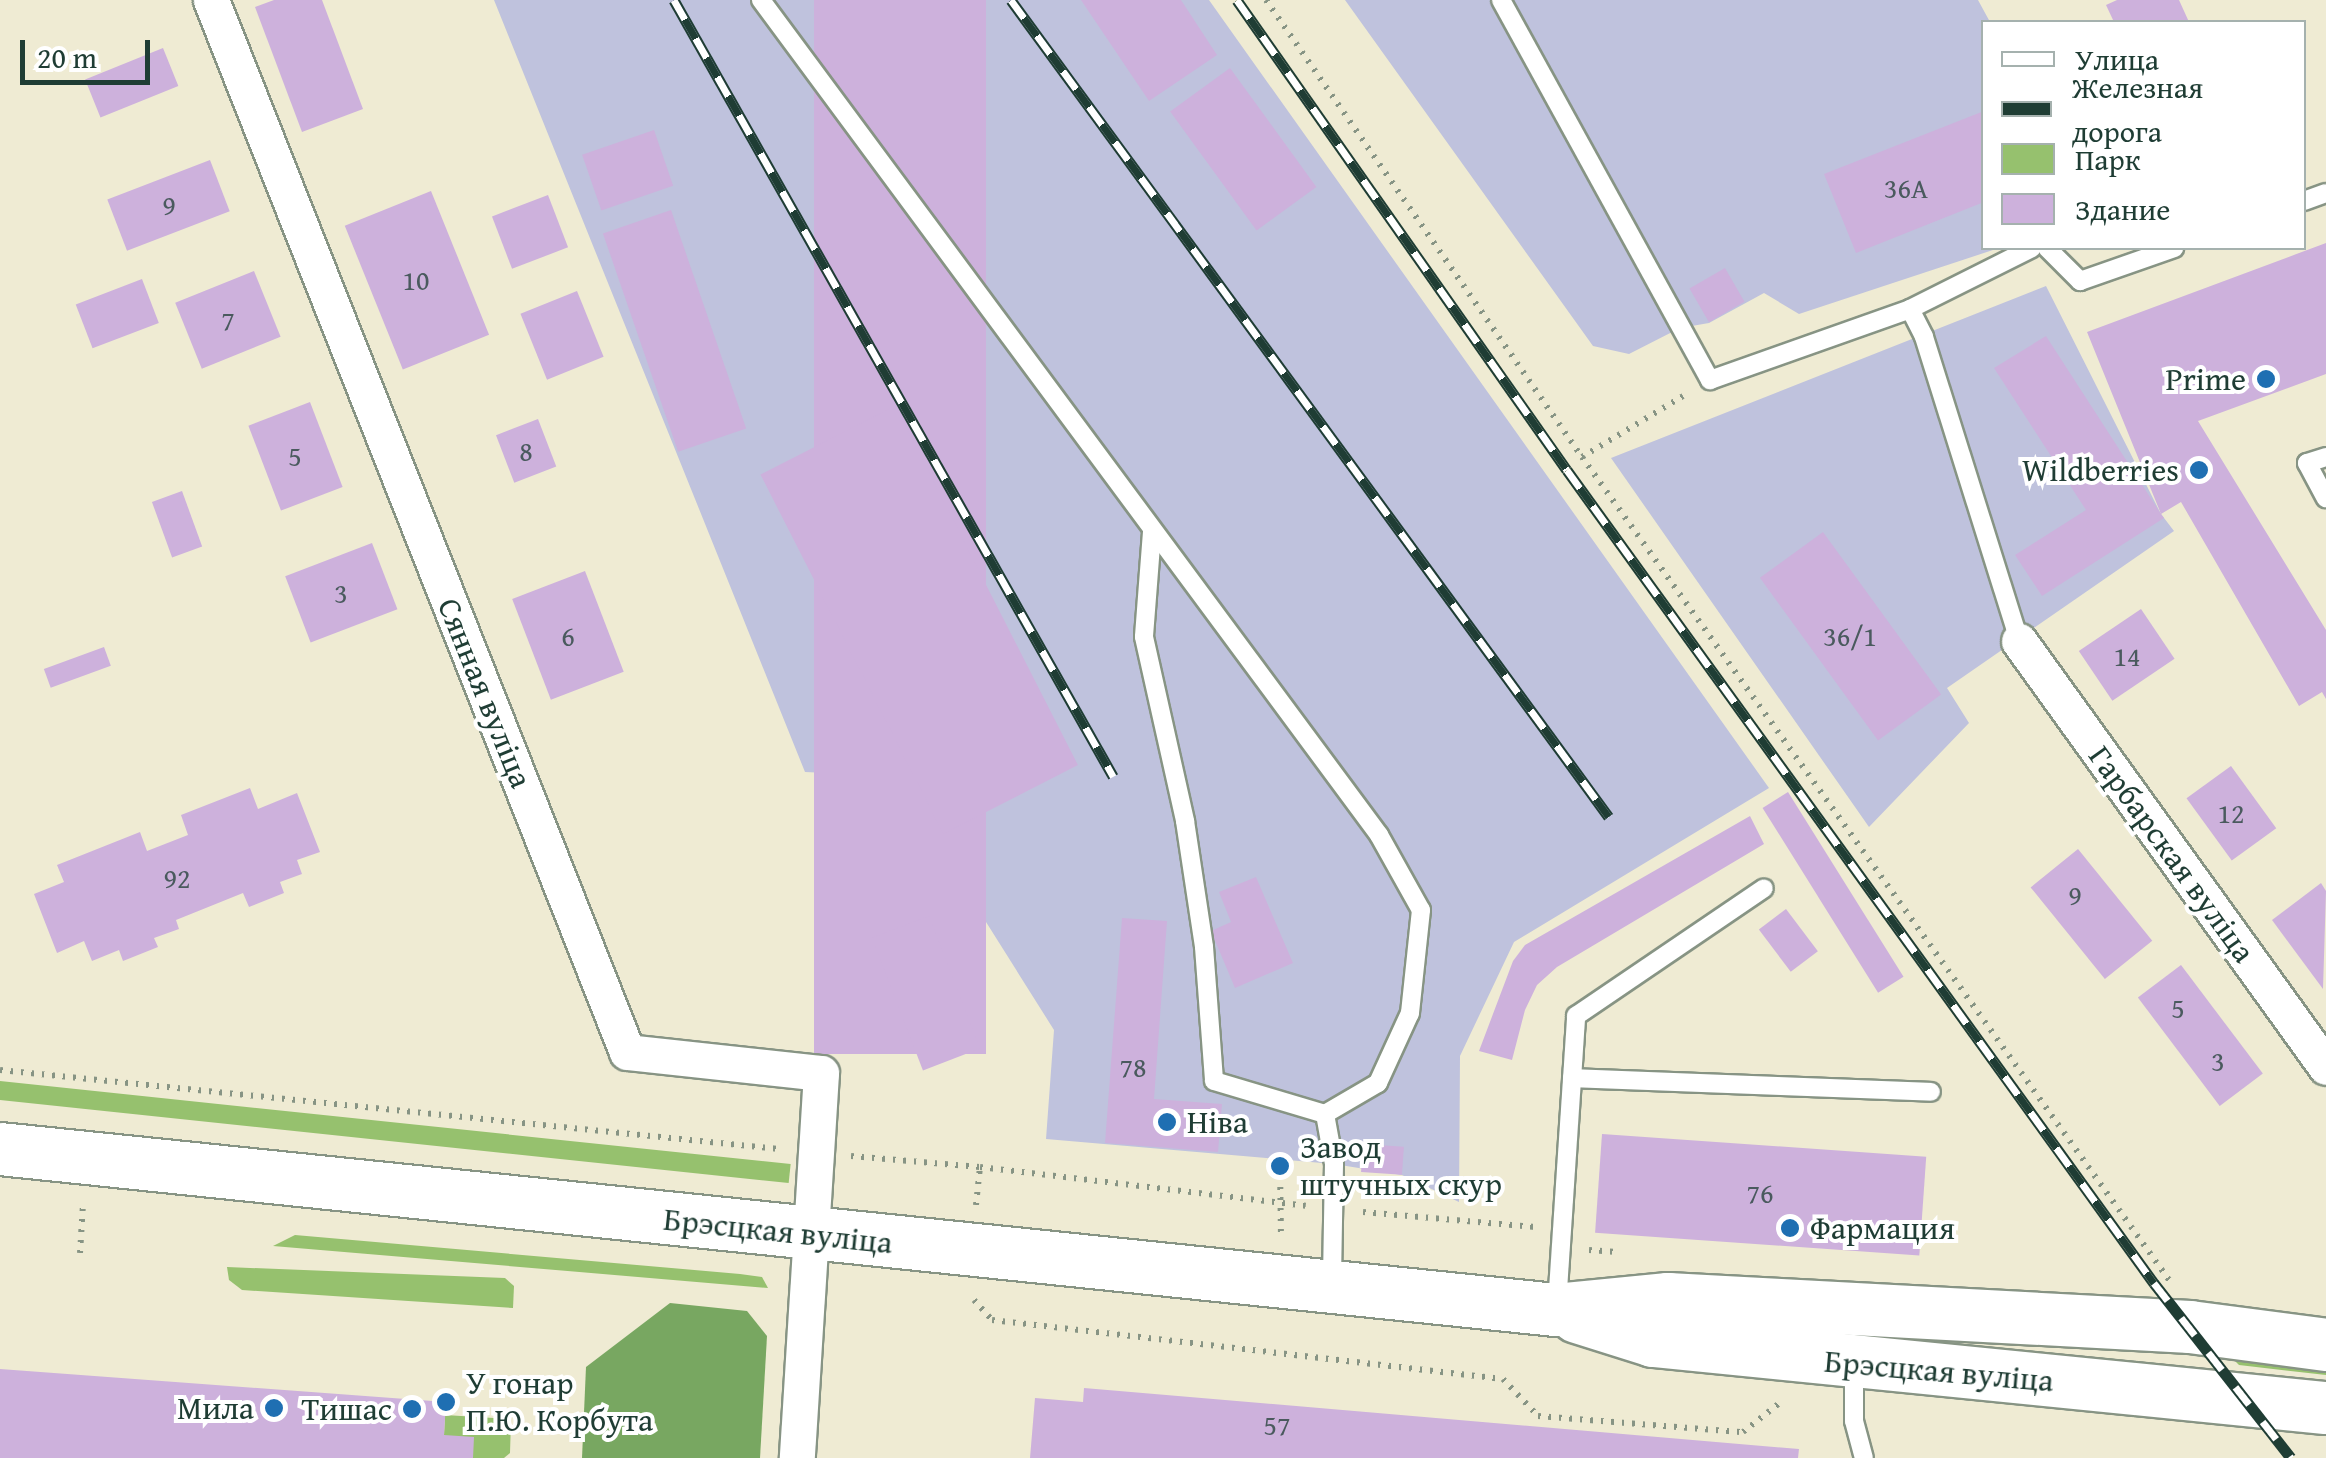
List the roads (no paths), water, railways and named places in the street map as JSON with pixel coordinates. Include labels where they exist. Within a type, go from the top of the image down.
[{"type":"main road","name":"Брэсцкая вуліца","points":[[0,1149],[1556,1310],[1668,1298],[2190,1327],[2326,1345]]},
{"type":"main road","name":"Брэсцкая вуліца","points":[[1556,1310],[1653,1341],[2326,1408]]},
{"type":"street","name":"Сянная вуліца","points":[[211,0],[627,1052],[821,1073],[797,1458]]},
{"type":"street","name":"Гарбарская вуліца","points":[[2019,641],[2326,1066]]},
{"type":"lane","points":[[762,0],[1379,834],[1421,910],[1410,1013],[1378,1083],[1325,1114],[1214,1080],[1204,948],[1185,821],[1144,636],[1152,532]]},
{"type":"lane","points":[[1501,0],[1710,380],[1910,309],[2028,250]]},
{"type":"lane","points":[[2049,250],[2080,281],[2168,250]]},
{"type":"lane","points":[[1910,309],[1924,337],[2019,641]]},
{"type":"lane","points":[[2326,457],[2307,462],[2326,498]]},
{"type":"lane","points":[[1556,1310],[1576,1016],[1764,888]]},
{"type":"lane","points":[[1572,1078],[1931,1092]]},
{"type":"lane","points":[[1325,1114],[1334,1164],[1332,1288]]},
{"type":"lane","points":[[1854,1364],[1854,1421],[1864,1458]]},
{"type":"railway","points":[[674,0],[1113,776]]},
{"type":"railway","points":[[1011,0],[1609,817]]},
{"type":"railway","points":[[1237,0],[1567,470],[2154,1283],[2291,1458]]},
{"type":"place","name":"Prime","points":[[2266,379]]},
{"type":"place","name":"Wildberries","points":[[2199,470]]},
{"type":"place","name":"Ніва","points":[[1167,1122]]},
{"type":"place","name":"Завод штучных скур","points":[[1280,1166]]},
{"type":"place","name":"Фармация","points":[[1790,1228]]},
{"type":"place","name":"У гонар П.Ю. Корбута","points":[[446,1402]]},
{"type":"place","name":"Мила","points":[[274,1408]]},
{"type":"place","name":"Тишас","points":[[412,1409]]}]
